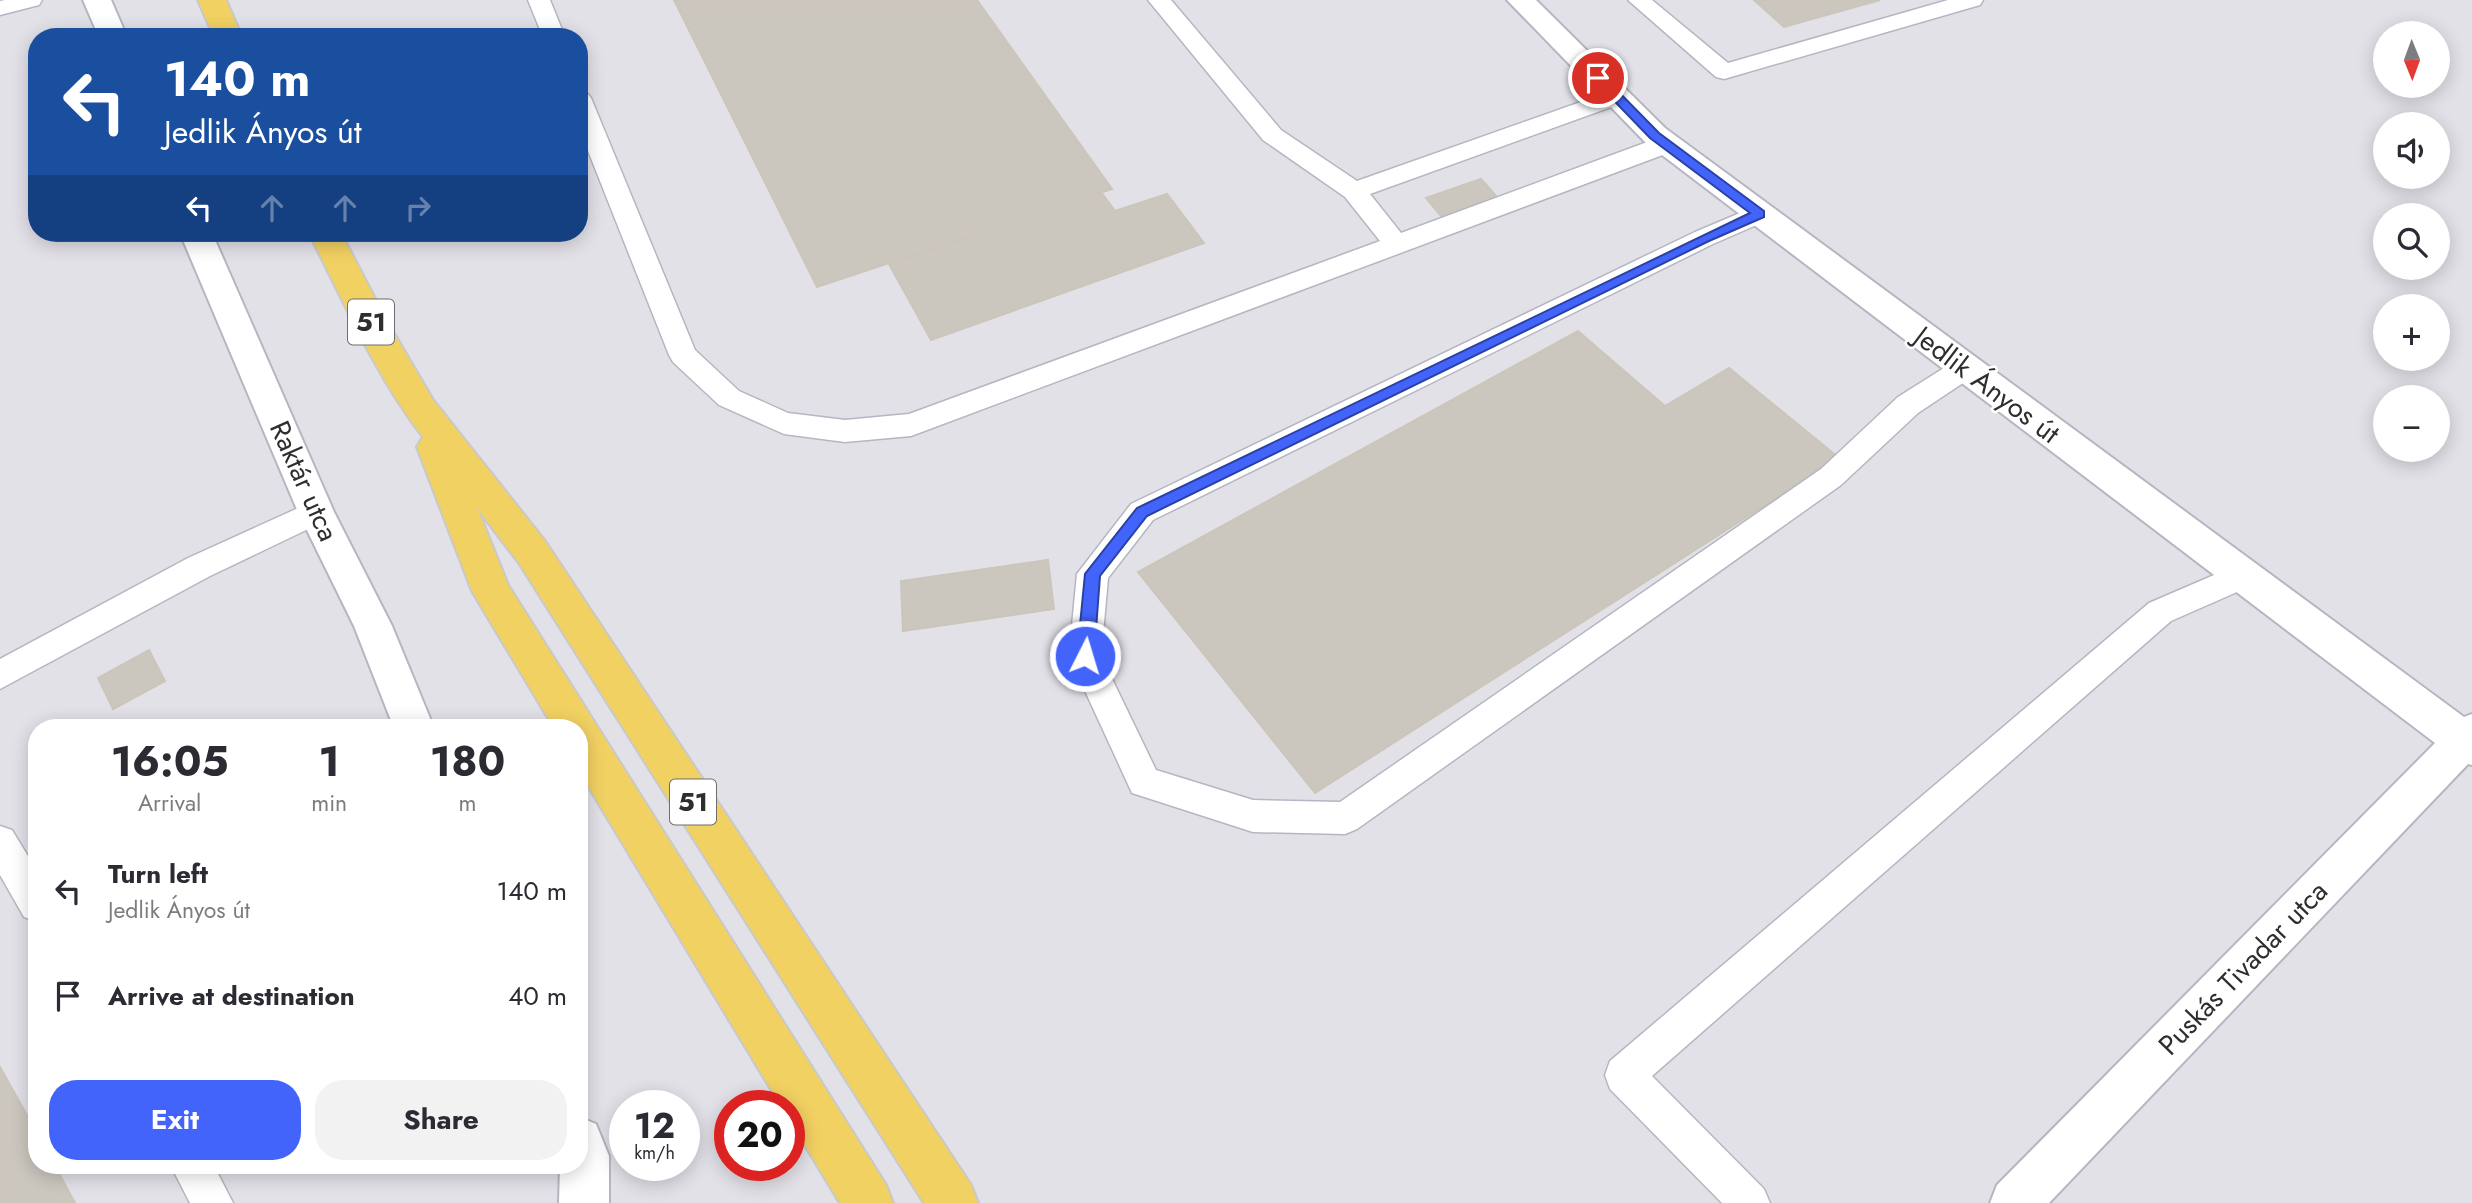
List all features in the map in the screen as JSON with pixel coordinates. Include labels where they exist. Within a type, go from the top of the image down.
[{"type":"main road","points":[[212,0],[224,28]]},
{"type":"main road","name":"51","points":[[330,242],[369,319],[421,409],[532,552],[953,1203]]},
{"type":"main road","name":"51","points":[[421,409],[491,592],[570,719]]},
{"type":"main road","name":"51","points":[[588,749],[868,1203]]},
{"type":"street","points":[[97,0],[109,28]]},
{"type":"street","name":"Jedlik Ányos út","points":[[1521,0],[1667,144],[2242,576],[2469,740]]},
{"type":"street","name":"Raktár utca","points":[[200,242],[316,512],[373,626],[410,719]]},
{"type":"street","name":"Puskás Tivadar utca","points":[[2015,1203],[2469,740]]},
{"type":"street","points":[[584,1203],[585,1174]]},
{"type":"lane","points":[[0,8],[31,0]]},
{"type":"lane","points":[[539,0],[550,28]]},
{"type":"lane","points":[[1159,0],[1272,135],[1354,191],[1396,244]]},
{"type":"lane","points":[[1639,0],[1724,72],[1972,0]]},
{"type":"lane","points":[[1354,191],[1617,97]]},
{"type":"lane","points":[[588,120],[684,355],[729,398],[784,423],[845,431],[911,425],[1667,144]]},
{"type":"lane","points":[[1759,214],[1704,238],[1142,512],[1093,574],[1085,656],[1144,782],[1253,816],[1345,818],[1831,477],[1908,405],[1965,368]]},
{"type":"lane","points":[[0,674],[199,567],[316,512]]},
{"type":"lane","points":[[1749,1203],[1623,1075],[2160,612],[2242,576]]},
{"type":"lane","points":[[0,842],[28,890]]},
{"type":"lane","points":[[196,1174],[213,1203]]},
{"type":"shaded area","points":[[0,0],[2472,0],[2472,1203],[0,1203]]},
{"type":"building","points":[[674,0],[977,0],[1112,189],[817,287]]},
{"type":"building","points":[[1754,0],[1880,0],[1784,27]]},
{"type":"building","points":[[1481,179],[1497,197],[1441,216],[1426,198]]},
{"type":"building","points":[[1101,192],[1115,211],[1167,194],[1204,243],[931,340],[889,264]]},
{"type":"building","points":[[1578,331],[1665,406],[1729,368],[1839,458],[1315,793],[1138,572]]},
{"type":"building","points":[[1048,560],[1054,609],[903,631],[901,581]]},
{"type":"building","points":[[149,650],[165,681],[113,709],[98,678]]},
{"type":"building","points":[[0,1067],[28,1117],[28,1174],[59,1174],[75,1203],[0,1203]]},
{"type":"route","points":[[1085,656],[1093,574],[1142,512],[1704,238],[1759,214],[1655,135],[1598,78]]}]
